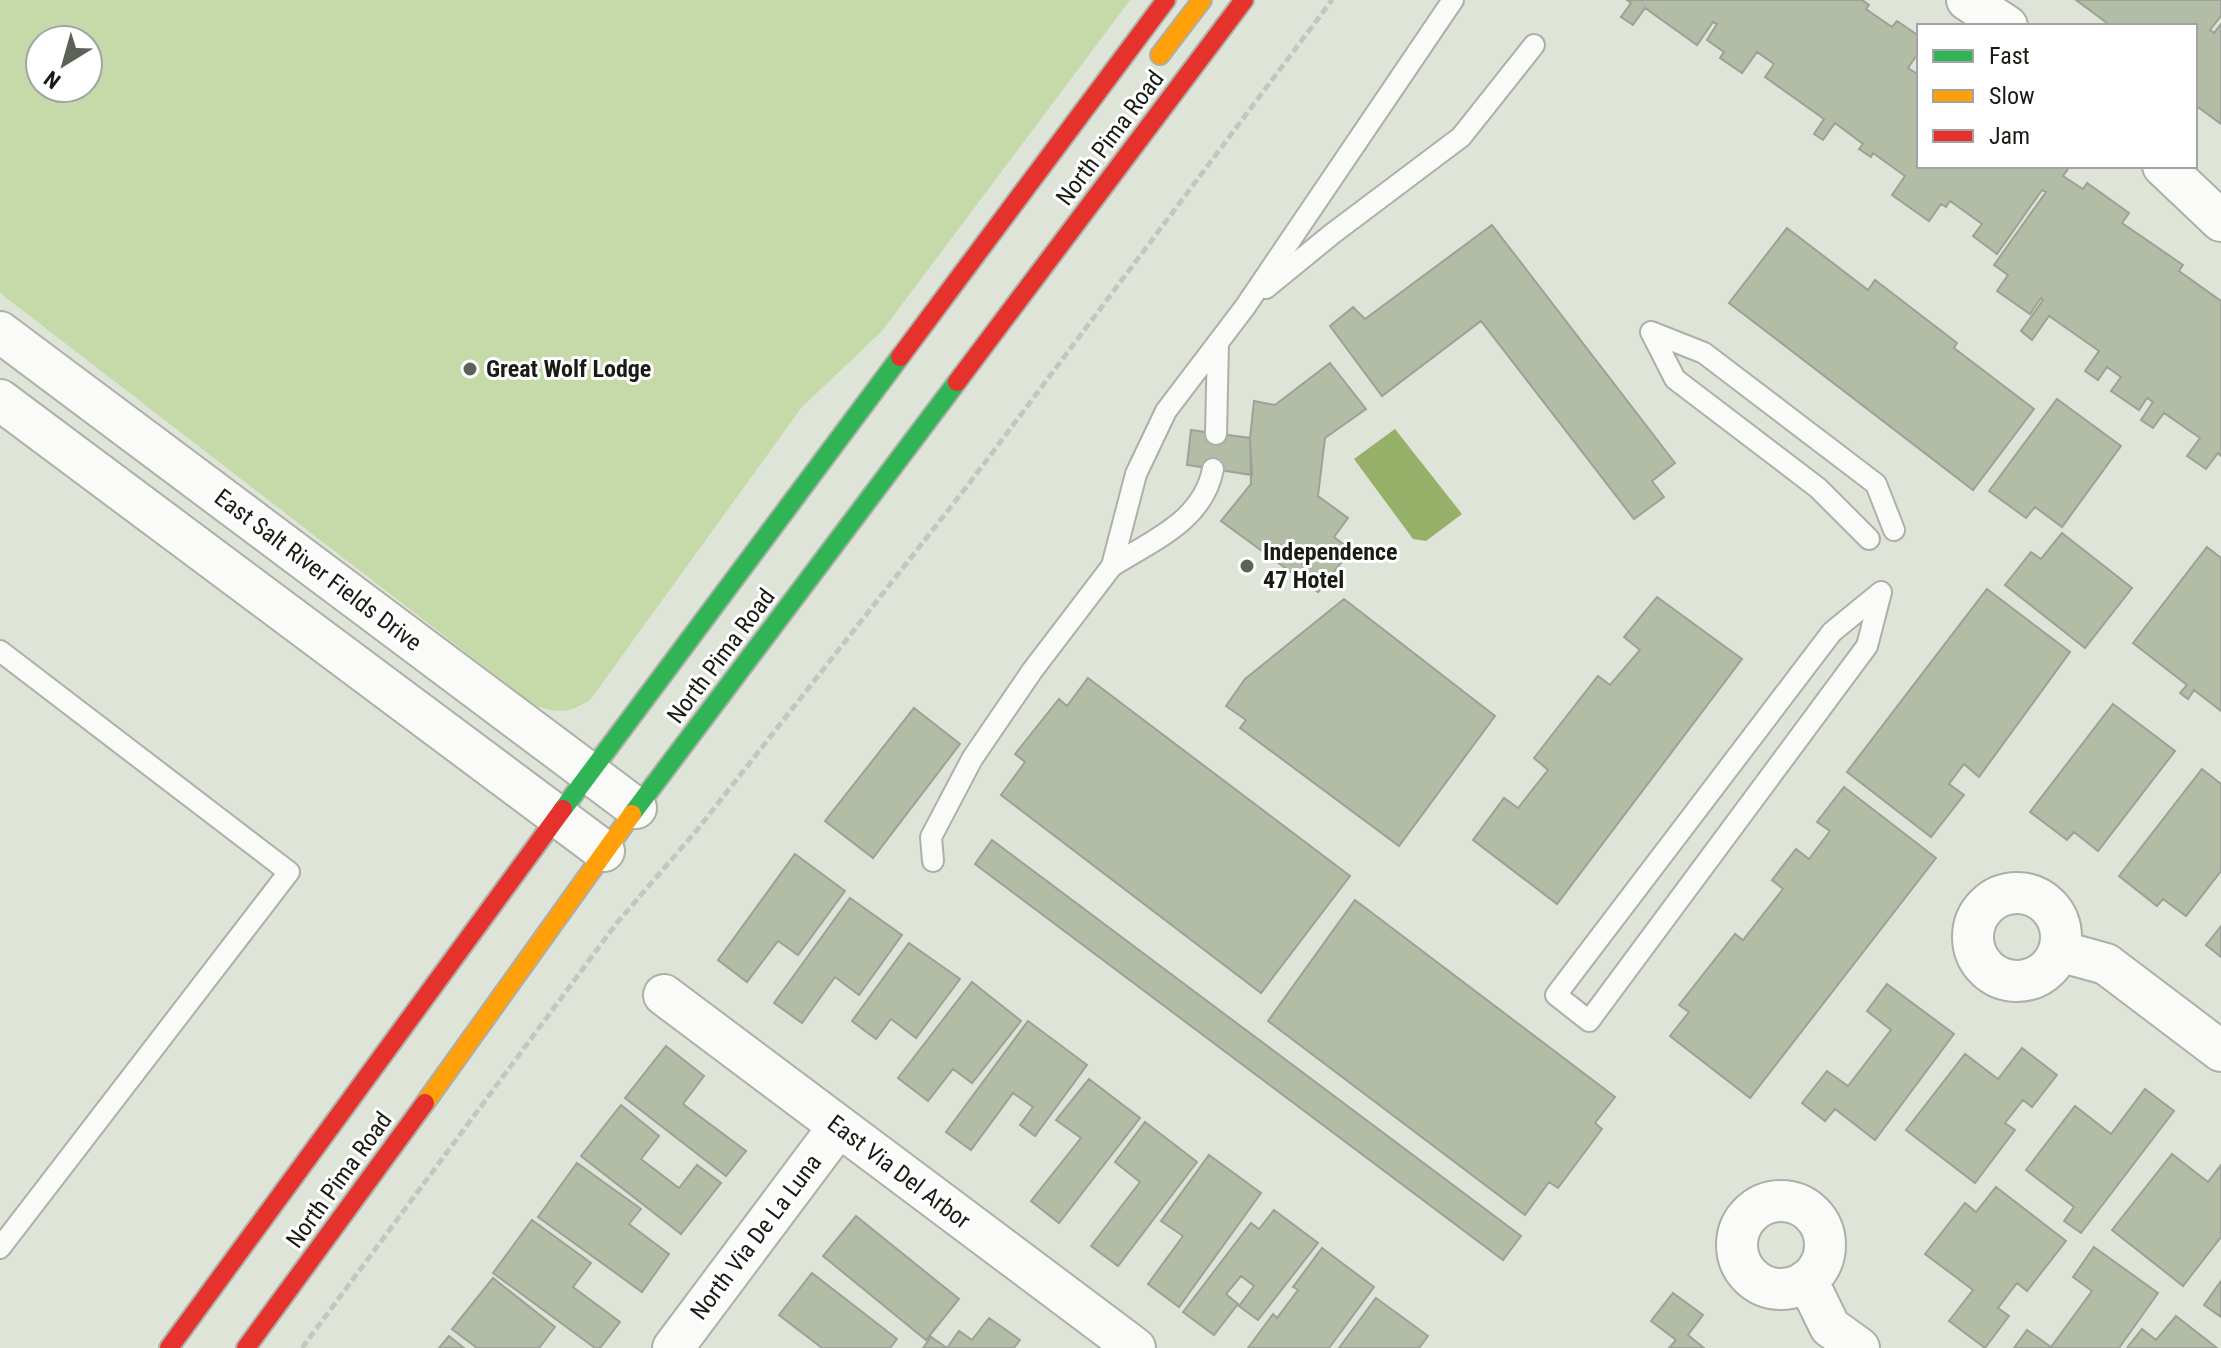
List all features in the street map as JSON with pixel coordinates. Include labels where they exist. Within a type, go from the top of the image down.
[{"type":"main road","name":"North Pima Road","points":[[169,1348],[589,774],[1166,0]]},
{"type":"main road","points":[[1148,71],[1202,0]]},
{"type":"main road","name":"North Pima Road","points":[[246,1348],[604,851],[1244,0]]},
{"type":"main road","points":[[1011,208],[1062,172]]},
{"type":"street","points":[[1967,0],[2004,24]]},
{"type":"street","points":[[2165,168],[2221,221]]},
{"type":"street","name":"East Salt River Fields Drive","points":[[0,332],[636,808]]},
{"type":"street","points":[[0,400],[604,851]]},
{"type":"street","points":[[2059,951],[2106,964],[2221,1051]]},
{"type":"street","name":"East Via Del Arbor","points":[[664,995],[1135,1348]]},
{"type":"street","name":"North Via De La Luna","points":[[673,1348],[839,1126]]},
{"type":"street","points":[[1807,1280],[1830,1327],[1859,1348]]},
{"type":"lane","points":[[1112,566],[1136,474],[1166,411],[1245,307],[1453,0]]},
{"type":"lane","points":[[1245,307],[1332,234],[1461,137],[1534,45]]},
{"type":"lane","points":[[1869,539],[1818,488],[1675,379],[1651,332],[1704,353],[1876,484],[1894,530]]},
{"type":"lane","points":[[1216,434],[1218,343]]},
{"type":"lane","points":[[933,861],[931,837],[972,759],[1032,671],[1112,566],[1187,519],[1210,486],[1213,469]]},
{"type":"lane","points":[[1881,592],[1867,646],[1589,1021],[1556,995],[1832,632],[1881,592]]},
{"type":"lane","points":[[0,651],[289,872],[0,1248]]},
{"type":"path","points":[[302,1348],[616,924],[697,830],[968,485],[1332,0]]},
{"type":"shaded area","name":"Great Wolf Lodge","points":[[0,0],[1130,0],[882,331],[802,407],[590,700],[569,710],[549,710],[534,705],[0,293]]},
{"type":"shaded area","points":[[1395,429],[1462,514],[1426,541],[1413,539],[1354,459]]},
{"type":"building","points":[[1627,0],[1862,0],[1869,5],[1866,9],[1892,27],[1897,21],[1917,35],[1917,55],[1908,68],[1917,74],[1917,168],[2069,168],[2063,176],[2083,189],[2087,183],[2129,213],[2122,223],[2183,265],[2179,271],[2221,301],[2221,456],[2218,453],[2206,469],[2187,456],[2200,438],[2164,413],[2153,428],[2141,420],[2153,402],[2147,398],[2139,410],[2111,391],[2121,377],[2107,367],[2098,380],[2085,371],[2099,351],[2049,316],[2032,340],[2021,331],[2043,300],[2041,298],[2030,314],[1997,291],[2008,275],[1994,265],[2046,192],[2042,190],[1997,254],[1973,236],[1982,224],[1950,201],[1946,207],[1941,204],[1929,221],[1892,195],[1905,176],[1873,153],[1871,157],[1859,149],[1863,144],[1835,123],[1823,140],[1814,134],[1824,119],[1765,77],[1774,64],[1757,52],[1742,73],[1720,58],[1724,52],[1707,40],[1717,24],[1713,22],[1697,45],[1645,8],[1633,25],[1621,17],[1631,3]]},
{"type":"building","points":[[2076,0],[2221,0],[2221,16],[2210,30],[2214,33],[2221,24],[2221,124],[2197,106],[2197,24],[2108,24]]},
{"type":"building","points":[[1492,225],[1675,463],[1652,481],[1664,497],[1634,519],[1481,321],[1382,396],[1330,326],[1353,307],[1365,319]]},
{"type":"building","points":[[1787,228],[1868,290],[1875,280],[1957,343],[1954,348],[2034,409],[1973,490],[1729,303]]},
{"type":"building","points":[[1330,363],[1366,409],[1325,438],[1318,496],[1348,518],[1334,537],[1351,550],[1318,592],[1221,521],[1251,484],[1250,438],[1254,401],[1275,405]]},
{"type":"building","points":[[2057,399],[2121,446],[2062,527],[2035,507],[2026,518],[1989,491]]},
{"type":"building","points":[[1191,430],[1250,438],[1252,475],[1187,465]]},
{"type":"building","points":[[2062,533],[2132,588],[2085,648],[2005,585],[2031,552],[2041,559]]},
{"type":"building","points":[[2207,547],[2221,558],[2221,711],[2194,690],[2188,699],[2180,693],[2187,685],[2133,643]]},
{"type":"building","points":[[1987,589],[2070,652],[1979,777],[1964,764],[1949,784],[1964,795],[1931,837],[1847,772]]},
{"type":"building","points":[[1657,597],[1742,659],[1557,904],[1473,840],[1504,798],[1518,808],[1548,770],[1534,758],[1598,676],[1610,685],[1640,650],[1624,637]]},
{"type":"building","points":[[1344,599],[1495,716],[1399,846],[1240,728],[1246,720],[1226,706],[1245,679]]},
{"type":"building","points":[[1088,678],[1350,876],[1261,993],[1001,795],[1025,762],[1015,754],[1059,699],[1067,706]]},
{"type":"building","points":[[2113,704],[2175,751],[2098,851],[2074,832],[2067,840],[2030,812]]},
{"type":"building","points":[[914,708],[960,744],[873,858],[825,821]]},
{"type":"building","points":[[2202,769],[2221,784],[2221,871],[2186,916],[2163,899],[2157,906],[2119,876]]},
{"type":"building","points":[[1844,787],[1936,858],[1750,1098],[1670,1036],[1689,1012],[1679,1005],[1735,934],[1743,940],[1783,889],[1772,880],[1796,849],[1809,859],[1830,831],[1817,822]]},
{"type":"building","points":[[992,840],[1521,1236],[1503,1260],[975,864]]},
{"type":"building","points":[[795,854],[845,891],[798,955],[778,941],[747,982],[718,960]]},
{"type":"building","points":[[850,898],[902,935],[859,995],[835,977],[802,1023],[774,1003]]},
{"type":"building","points":[[1355,900],[1615,1097],[1595,1123],[1602,1129],[1558,1188],[1549,1182],[1525,1215],[1268,1021]]},
{"type":"building","points":[[2221,926],[2221,957],[2206,945]]},
{"type":"building","points":[[909,943],[960,979],[916,1038],[891,1019],[876,1039],[852,1021]]},
{"type":"building","points":[[972,982],[1021,1021],[972,1083],[953,1069],[928,1101],[898,1078]]},
{"type":"building","points":[[1887,984],[1954,1034],[1875,1140],[1835,1109],[1825,1121],[1802,1103],[1827,1071],[1848,1086],[1891,1030],[1867,1011]]},
{"type":"building","points":[[1028,1021],[1087,1065],[1035,1136],[1020,1125],[1033,1107],[1013,1093],[971,1150],[946,1132]]},
{"type":"building","points":[[666,1046],[704,1076],[683,1104],[746,1151],[726,1176],[625,1098]]},
{"type":"building","points":[[2022,1048],[2057,1075],[2032,1107],[2023,1100],[2005,1123],[2015,1130],[1975,1183],[1906,1130],[1965,1054],[1998,1079]]},
{"type":"building","points":[[1089,1079],[1140,1118],[1059,1223],[1031,1201],[1081,1138],[1056,1120]]},
{"type":"building","points":[[2145,1089],[2174,1111],[2081,1233],[2064,1221],[2074,1207],[2026,1170],[2075,1106],[2111,1134]]},
{"type":"building","points":[[621,1105],[659,1136],[641,1159],[679,1188],[697,1165],[721,1183],[681,1234],[581,1156]]},
{"type":"building","points":[[1145,1122],[1197,1162],[1118,1266],[1091,1246],[1140,1182],[1115,1162]]},
{"type":"building","points":[[2172,1154],[2208,1182],[2221,1165],[2221,1237],[2183,1286],[2112,1230]]},
{"type":"building","points":[[1209,1155],[1261,1193],[1179,1307],[1148,1284],[1183,1236],[1161,1221]]},
{"type":"building","points":[[577,1163],[641,1209],[629,1224],[669,1254],[642,1292],[538,1217]]},
{"type":"building","points":[[1996,1187],[2066,1241],[2027,1291],[2017,1283],[1998,1308],[2009,1316],[1985,1348],[1949,1321],[1973,1290],[1925,1254],[1965,1203],[1976,1212]]},
{"type":"building","points":[[1274,1210],[1318,1243],[1258,1320],[1239,1306],[1254,1286],[1241,1276],[1226,1294],[1238,1304],[1214,1335],[1183,1312],[1251,1223],[1259,1229]]},
{"type":"building","points":[[856,1216],[959,1299],[926,1340],[823,1256]]},
{"type":"building","points":[[532,1220],[591,1263],[573,1287],[620,1322],[600,1348],[595,1348],[493,1273]]},
{"type":"building","points":[[2094,1247],[2158,1293],[2119,1348],[2014,1348],[2027,1330],[2051,1347],[2092,1291],[2073,1277]]},
{"type":"building","points":[[1322,1248],[1374,1287],[1329,1348],[1248,1348],[1273,1314],[1277,1318],[1298,1290],[1293,1287]]},
{"type":"building","points":[[812,1273],[897,1339],[890,1348],[822,1348],[779,1315]]},
{"type":"building","points":[[493,1278],[555,1327],[539,1348],[477,1348],[452,1329]]},
{"type":"building","points":[[2221,1281],[2221,1317],[2204,1305]]},
{"type":"building","points":[[1673,1293],[1703,1315],[1688,1335],[1704,1348],[1669,1348],[1676,1340],[1651,1321]]},
{"type":"building","points":[[1376,1298],[1428,1336],[1419,1348],[1339,1348]]},
{"type":"building","points":[[2176,1316],[2217,1348],[2127,1348],[2142,1329],[2156,1340]]},
{"type":"building","points":[[989,1318],[1020,1340],[1014,1348],[947,1348],[959,1331],[972,1340]]},
{"type":"building","points":[[449,1336],[464,1348],[439,1348]]},
{"type":"building","points":[[931,1337],[947,1348],[923,1348]]},
{"type":"traffic: fast","points":[[563,809],[900,357]]},
{"type":"traffic: fast","points":[[632,814],[957,382]]},
{"type":"traffic: slow","points":[[1160,55],[1202,0]]},
{"type":"traffic: slow","points":[[425,1103],[632,814]]},
{"type":"traffic: jam","points":[[900,357],[1166,0]]},
{"type":"traffic: jam","points":[[957,382],[1244,0]]},
{"type":"traffic: jam","points":[[169,1348],[563,809]]},
{"type":"traffic: jam","points":[[246,1348],[425,1103]]},
{"type":"place","name":"Great Wolf Lodge","points":[[470,369]]},
{"type":"place","name":"Independence 47 Hotel","points":[[1247,566]]}]
